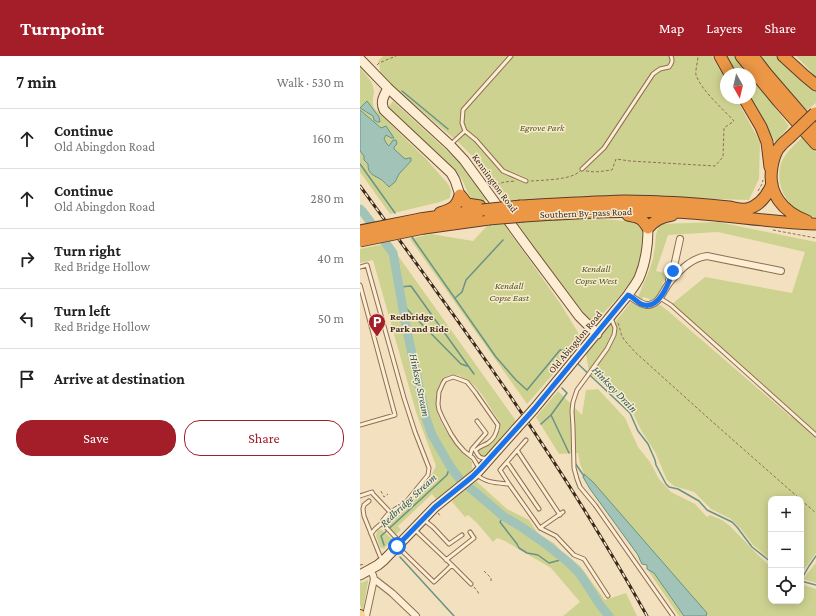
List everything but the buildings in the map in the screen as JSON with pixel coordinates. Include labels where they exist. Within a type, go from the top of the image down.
[{"type":"highway","points":[[720,56],[727,68]]},
{"type":"highway","points":[[741,56],[816,144]]},
{"type":"highway","points":[[753,56],[816,131]]},
{"type":"highway","points":[[783,56],[816,85]]},
{"type":"highway","points":[[747,104],[767,142],[769,179],[778,200],[793,214],[815,224]]},
{"type":"highway","name":"Southern By-pass Road","points":[[360,231],[422,223],[505,208],[523,211],[580,203],[626,201],[685,203],[740,209],[754,207],[763,201],[768,194],[769,179],[773,162],[778,150],[816,112]]},
{"type":"highway","points":[[730,207],[749,204],[761,194],[766,183],[769,157]]},
{"type":"highway","points":[[460,194],[467,204],[484,212]]},
{"type":"highway","points":[[422,223],[455,206],[458,202],[460,194]]},
{"type":"highway","points":[[610,211],[640,218],[648,228],[653,222],[663,216],[692,213]]},
{"type":"highway","name":"Southern By-pass Road","points":[[484,212],[650,211],[692,213],[815,224]]},
{"type":"highway","name":"Southern By-pass Road","points":[[360,241],[422,223]]},
{"type":"street","name":"Kennington Road","points":[[360,59],[388,88],[450,145],[464,160],[579,316],[597,334]]},
{"type":"street","points":[[388,88],[383,97],[382,105],[384,110],[451,173],[460,194]]},
{"type":"street","name":"Old Abingdon Road","points":[[360,575],[384,560],[397,542],[435,507],[476,474],[534,409],[597,334],[628,295],[638,279],[645,259],[648,228]]},
{"type":"street","points":[[628,295],[641,304],[647,305],[653,304],[660,298],[669,283],[680,239]]},
{"type":"street","points":[[669,283],[690,262],[700,257],[707,256],[781,271]]},
{"type":"street","points":[[366,616],[374,579],[370,570]]},
{"type":"street","points":[[374,579],[392,593],[416,616]]},
{"type":"lane","points":[[511,56],[463,110],[462,123],[465,131],[476,140],[502,171],[526,181]]},
{"type":"lane","points":[[582,169],[604,148],[652,74],[660,69],[669,67],[672,63],[671,56]]},
{"type":"lane","points":[[450,145],[465,131]]},
{"type":"lane","points":[[360,267],[367,265],[404,398],[429,468],[428,475],[406,502],[390,512],[371,534]]},
{"type":"lane","points":[[360,285],[395,415],[360,425]]},
{"type":"lane","points":[[660,298],[671,305],[816,435]]},
{"type":"lane","points":[[611,316],[615,328],[614,335],[607,349],[577,390],[573,402],[573,464],[580,487],[600,512],[673,616]]},
{"type":"lane","points":[[474,449],[488,443],[494,438],[498,431],[498,426],[467,382],[460,378],[448,378],[442,383],[439,392],[438,404],[439,410],[450,434],[473,458],[476,474],[483,480],[509,484]]},
{"type":"lane","points":[[470,456],[486,433],[477,421]]},
{"type":"lane","points":[[526,440],[500,470],[540,528],[556,536],[574,555],[584,559],[608,596]]},
{"type":"lane","points":[[474,449],[478,456],[482,458],[491,458]]},
{"type":"lane","points":[[517,450],[560,515]]},
{"type":"lane","points":[[507,462],[539,509]]},
{"type":"lane","points":[[361,496],[372,492],[390,512]]},
{"type":"lane","points":[[369,501],[364,505],[364,516],[380,556],[384,560]]},
{"type":"lane","points":[[540,528],[564,512]]},
{"type":"lane","points":[[423,518],[449,544],[462,535]]},
{"type":"lane","points":[[382,523],[397,542],[434,582],[452,564]]},
{"type":"lane","points":[[413,528],[471,584]]},
{"type":"lane","points":[[446,560],[474,538],[470,532]]},
{"type":"path","points":[[371,71],[379,63],[396,56]]},
{"type":"path","points":[[486,190],[504,182],[559,179],[577,174],[582,169],[595,172],[612,170],[616,159],[715,166],[723,157],[724,128],[734,121],[703,87],[696,75],[698,56]]},
{"type":"path","points":[[758,192],[762,184],[769,179]]},
{"type":"path","points":[[773,230],[816,238]]},
{"type":"path","points":[[611,316],[620,325],[622,336],[625,341],[636,352],[707,417],[798,496]]},
{"type":"path","points":[[381,491],[383,497],[388,494]]},
{"type":"path","points":[[804,502],[816,513]]},
{"type":"path","points":[[436,511],[442,517]]},
{"type":"path","points":[[484,571],[491,578],[491,581]]},
{"type":"path","points":[[471,584],[479,595]]},
{"type":"green space","name":"Egrove Park","points":[[383,56],[712,56],[720,70],[720,104],[739,104],[760,142],[759,179],[749,200],[608,196],[504,201],[482,166],[458,142],[381,77],[378,61]]},
{"type":"green space","points":[[725,56],[737,56],[746,68],[732,68]]},
{"type":"green space","points":[[760,56],[778,56],[816,91],[816,103],[807,110],[785,88]]},
{"type":"green space","points":[[796,56],[816,56],[816,77],[803,63]]},
{"type":"green space","points":[[360,68],[373,85],[374,108],[427,160],[448,184],[451,190],[450,198],[440,202],[390,214],[360,172]]},
{"type":"green space","points":[[756,82],[789,126],[776,143],[753,104],[756,104]]},
{"type":"green space","points":[[393,101],[460,163],[489,200],[474,201],[471,198],[463,180],[450,165],[388,108]]},
{"type":"green space","points":[[802,137],[816,152],[816,217],[807,215],[791,205],[779,180],[782,161]]},
{"type":"green space","name":"Kendall Copse West","points":[[578,217],[638,222],[645,229],[644,251],[633,278],[625,290],[598,319],[589,320],[515,223]]},
{"type":"green space","points":[[718,222],[816,242],[816,553],[804,570],[804,496],[768,496],[768,558],[753,545],[731,519],[711,509],[694,492],[674,486],[667,480],[655,452],[641,430],[631,409],[589,372],[586,354],[631,302],[646,308],[660,305],[791,417],[794,414],[672,304],[705,277],[792,293],[805,252],[718,232],[668,235],[656,271],[669,274],[662,284],[665,286],[654,300],[649,302],[650,299],[643,297],[642,301],[638,297],[653,259],[656,234],[660,224]]},
{"type":"green space","name":"Kendall Copse East","points":[[508,224],[506,227],[560,303],[579,334],[574,350],[527,404],[410,239],[431,234],[473,241],[487,226]]},
{"type":"green space","points":[[389,243],[516,421],[486,457],[480,455],[478,451],[479,449],[496,438],[498,434],[498,419],[472,383],[459,375],[451,375],[445,378],[441,383],[436,398],[438,415],[448,434],[472,462],[472,471],[437,500],[432,494],[398,526],[401,530],[395,535],[388,527],[387,522],[409,503],[429,480],[436,466],[416,412],[373,260],[360,263],[360,249]]},
{"type":"green space","points":[[598,389],[625,418],[638,447],[650,462],[659,479],[671,492],[695,504],[707,517],[710,515],[722,520],[730,526],[768,564],[768,604],[804,604],[804,585],[816,589],[816,616],[679,616],[647,569],[647,565],[642,564],[638,555],[590,489],[583,477],[584,474],[578,453],[559,454],[536,417],[558,391],[582,415],[586,390]]},
{"type":"green space","points":[[476,481],[507,509],[529,520],[539,535],[554,543],[580,566],[605,600],[626,593],[637,616],[563,616],[580,602],[551,568],[505,541],[497,538],[493,542],[477,523],[468,515],[465,517],[452,502],[454,497]]},
{"type":"green space","points":[[381,529],[392,539],[384,549],[380,547],[376,536],[377,531]]},
{"type":"green space","points":[[816,563],[816,583],[804,579]]},
{"type":"green space","points":[[368,580],[362,610],[360,604],[360,581],[361,583]]},
{"type":"water","points":[[367,101],[379,117],[380,122],[374,120],[373,116],[360,108]]},
{"type":"water","points":[[360,110],[381,128],[386,126],[394,138],[386,135],[384,139],[389,146],[393,140],[396,140],[397,144],[394,149],[405,159],[411,158],[411,161],[399,174],[395,182],[389,187],[382,180],[370,173],[368,164],[364,160],[364,156],[360,151]]},
{"type":"water","points":[[584,474],[593,482],[707,613],[706,616],[684,616],[654,573],[647,569],[647,565],[642,564],[638,555],[590,489],[583,477]]},
{"type":"waterway","points":[[402,91],[448,129]]},
{"type":"waterway","name":"Hinksey Drain","points":[[360,164],[395,213]]},
{"type":"waterway","name":"Hinksey Stream","points":[[360,209],[393,253],[406,326],[426,418],[432,435],[450,466],[461,481],[503,516],[543,542],[568,562],[580,574],[609,616]]},
{"type":"waterway","name":"Hinksey Drain","points":[[412,237],[496,357],[527,390],[560,350],[566,351],[572,358]]},
{"type":"waterway","points":[[455,298],[462,292],[466,280],[503,240]]},
{"type":"waterway","points":[[399,287],[411,286],[474,374]]},
{"type":"waterway","points":[[402,304],[461,364],[467,366]]},
{"type":"waterway","name":"Hinksey Drain","points":[[576,362],[630,413],[638,431],[648,444],[656,465],[666,484],[669,487],[678,489],[699,501],[707,510],[732,522],[752,547],[768,560]]},
{"type":"waterway","points":[[562,388],[567,393],[551,415],[569,453]]},
{"type":"waterway","points":[[541,424],[551,415]]},
{"type":"waterway","points":[[575,463],[584,476]]},
{"type":"waterway","name":"Redbridge Stream","points":[[384,545],[381,536],[447,475],[450,466]]},
{"type":"waterway","points":[[503,516],[500,522],[519,548],[527,553],[538,555],[549,563],[564,559]]},
{"type":"waterway","points":[[804,575],[816,556]]},
{"type":"waterway","name":"Redbridge Stream","points":[[400,557],[454,616]]},
{"type":"waterway","name":"Hinksey Drain","points":[[804,582],[816,585]]},
{"type":"railway","points":[[360,186],[425,275],[531,426],[591,520],[647,616]]},
{"type":"place","name":"Redbridge Park and Ride","points":[[377,337]]},
{"type":"route","points":[[397,546],[435,507],[480,469],[534,409],[628,295],[633,297],[641,304],[653,304],[660,298],[669,283],[673,271]]}]
